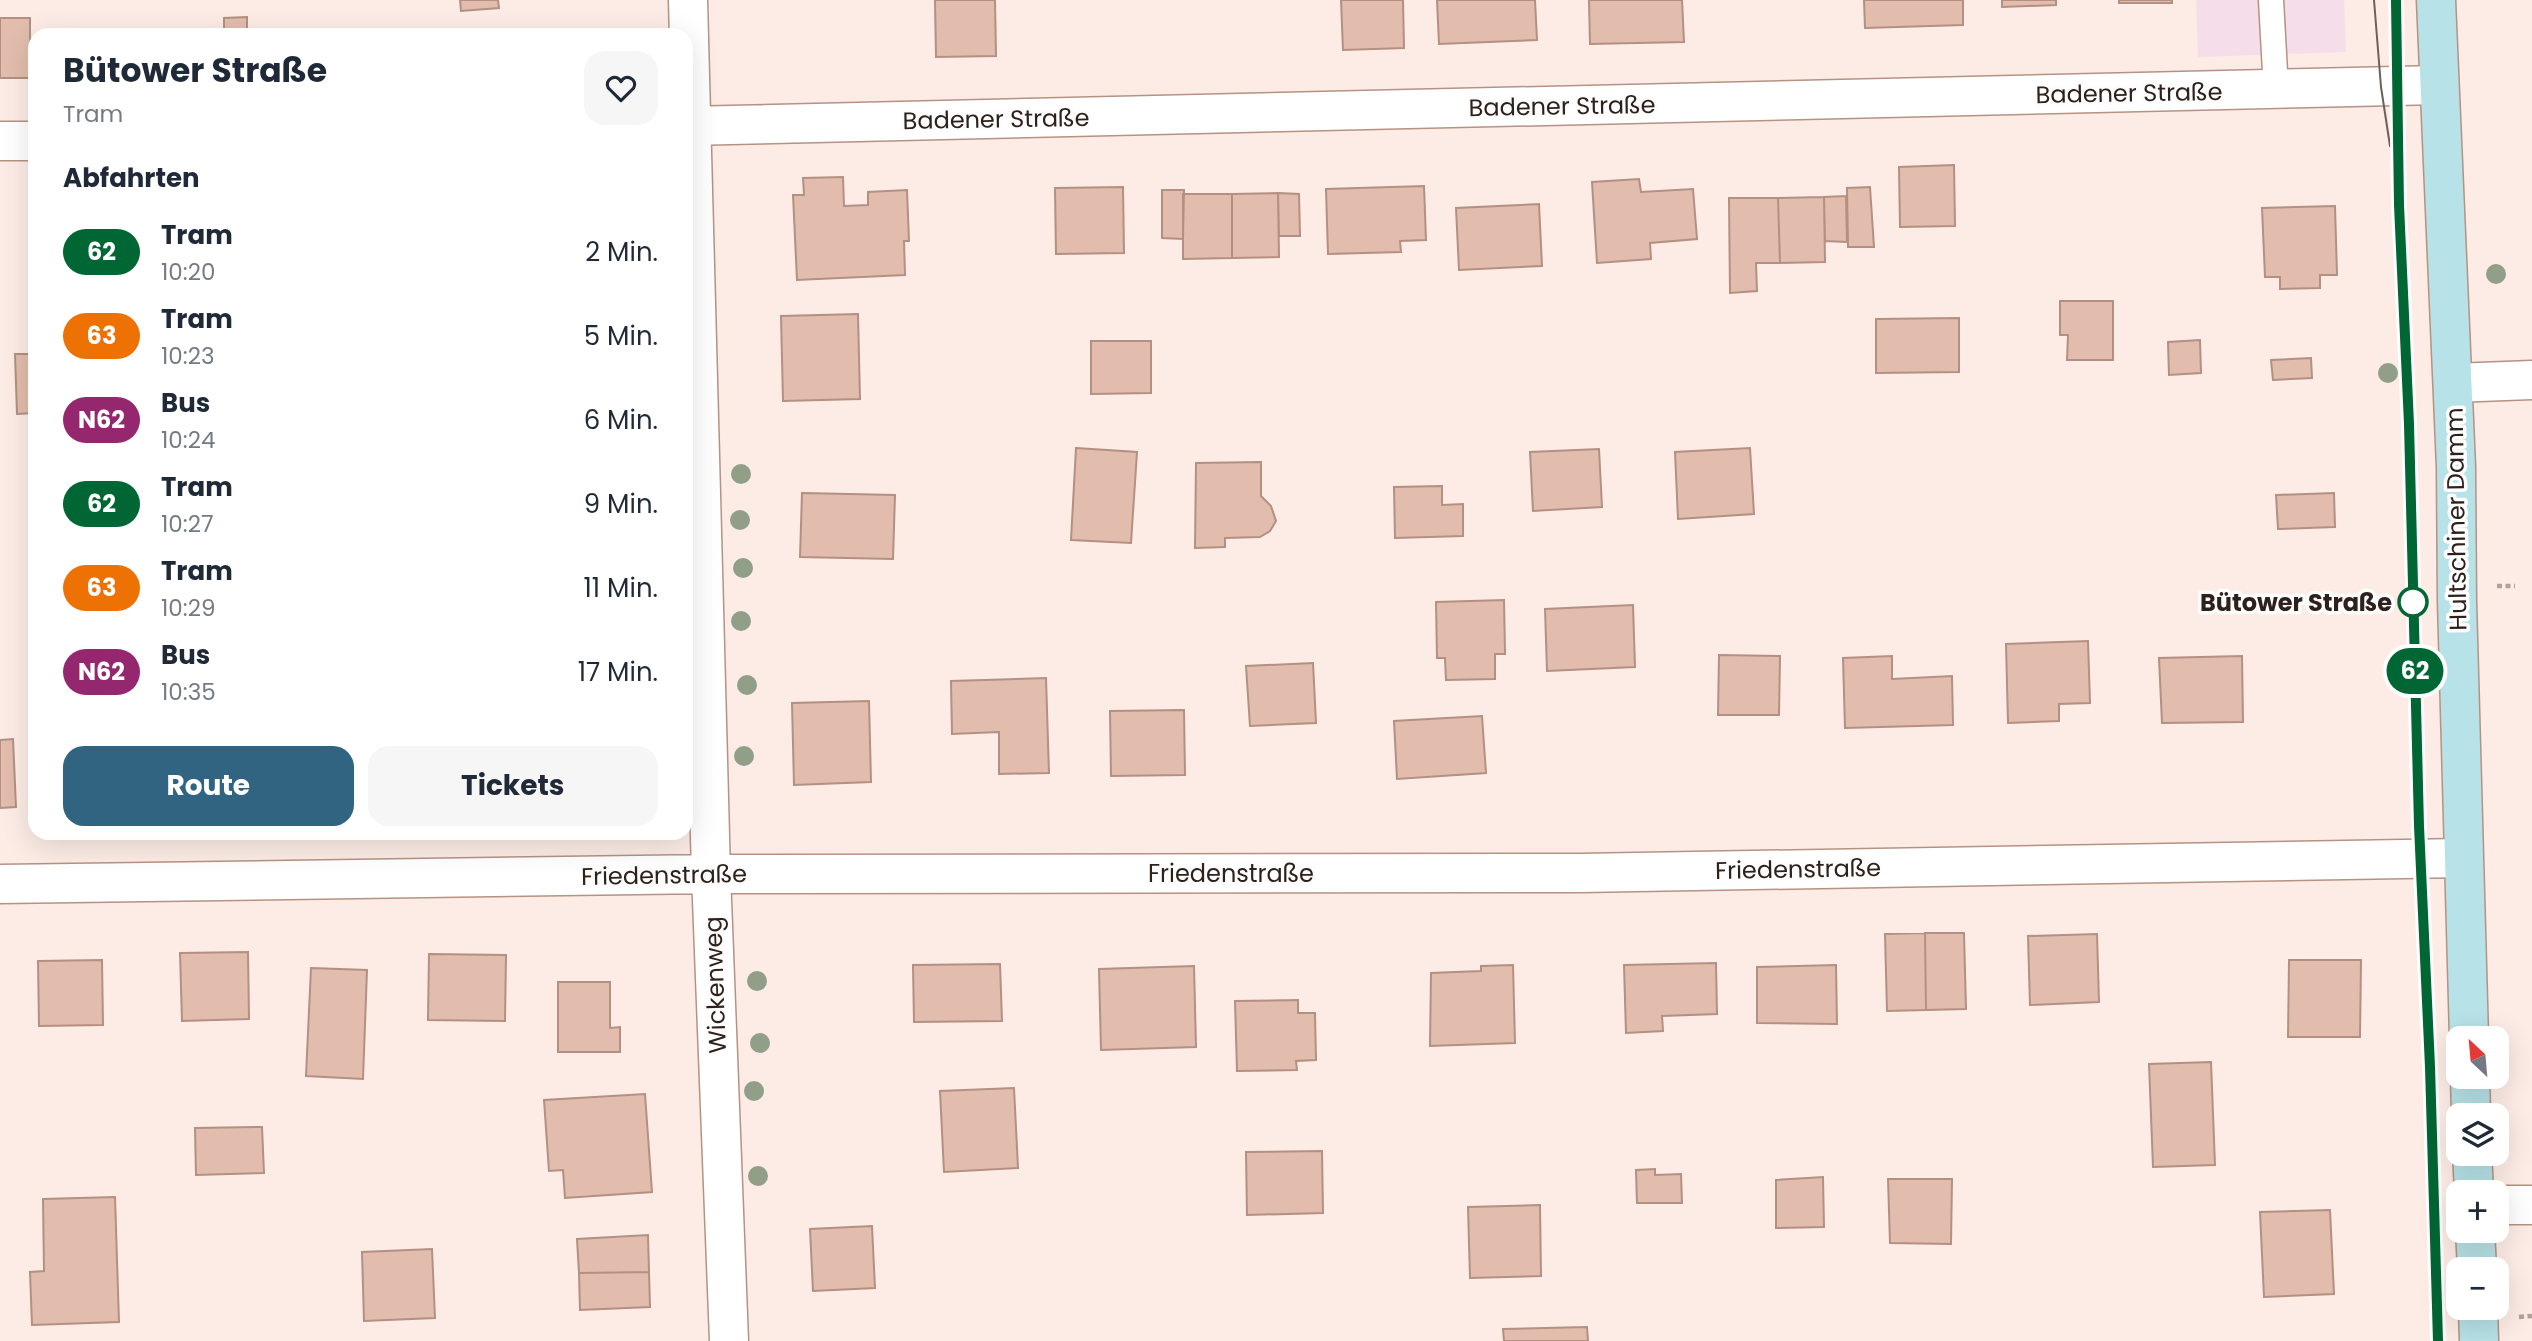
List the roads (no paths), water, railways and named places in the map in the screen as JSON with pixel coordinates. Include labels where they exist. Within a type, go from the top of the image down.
[{"type":"main road","name":"Hultschiner Damm","points":[[2436,0],[2453,383],[2469,1026]]},
{"type":"main road","points":[[2478,1320],[2479,1341]]},
{"type":"street","name":"Wickenweg","points":[[688,0],[688,28]]},
{"type":"street","name":"Badener Straße","points":[[693,126],[2439,85]]},
{"type":"street","points":[[0,141],[28,141]]},
{"type":"street","name":"Wickenweg","points":[[693,262],[711,874],[729,1341]]},
{"type":"street","points":[[2453,383],[2532,380]]},
{"type":"street","name":"Friedenstraße","points":[[0,884],[711,874],[1580,873],[2463,858]]},
{"type":"street","points":[[2509,1205],[2532,1205]]},
{"type":"lane","points":[[2271,0],[2276,90]]},
{"type":"tram line","points":[[2374,0],[2381,87],[2390,146]]},
{"type":"tram line","points":[[2396,0],[2398,205],[2409,424],[2419,826],[2438,1341]]},
{"type":"tram line","name":"62","points":[[2396,0],[2399,205],[2409,424],[2419,826],[2430,1067],[2438,1341]]},
{"type":"place","name":"Bütower Straße","points":[[2413,602]]}]
